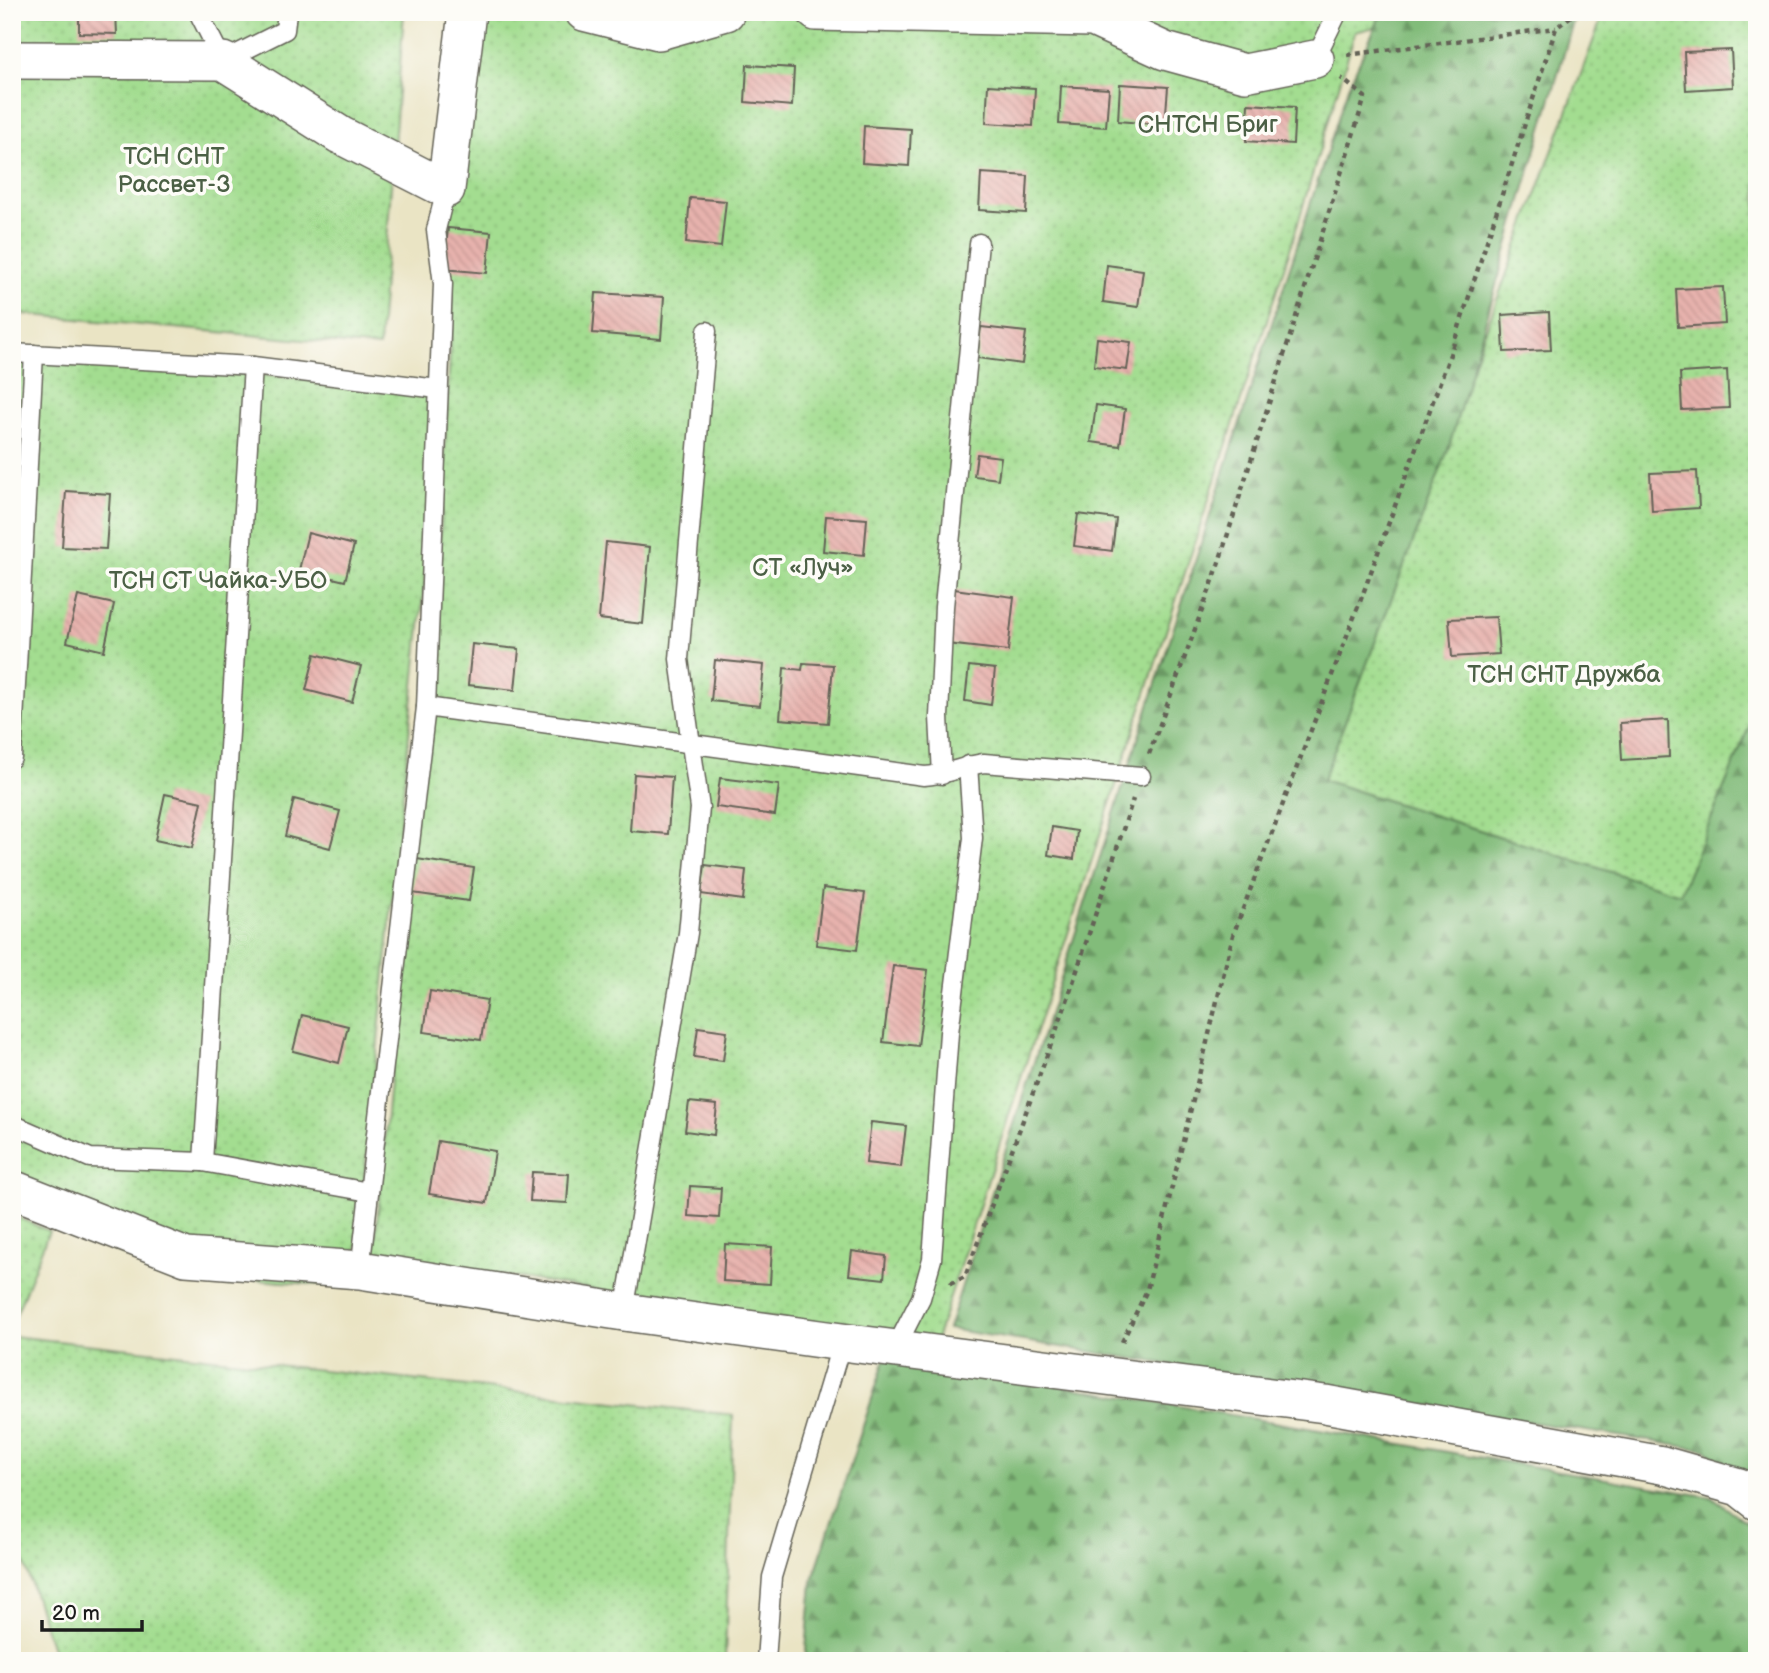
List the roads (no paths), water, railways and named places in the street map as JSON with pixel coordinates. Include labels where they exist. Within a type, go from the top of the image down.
[{"type":"street","points":[[12,60],[223,61],[340,135],[446,188],[467,12]]},
{"type":"street","points":[[584,12],[659,31],[726,12]]},
{"type":"street","points":[[816,12],[1093,18],[1165,51],[1245,73],[1315,59]]},
{"type":"street","points":[[12,1189],[186,1257],[359,1270],[624,1312],[1325,1404],[1662,1465],[1739,1487],[1757,1501]]},
{"type":"lane","points":[[198,12],[223,61],[285,30],[287,12]]},
{"type":"lane","points":[[1315,59],[1325,12]]},
{"type":"lane","points":[[1315,59],[1338,12]]},
{"type":"lane","points":[[359,1270],[426,707],[443,284],[436,230],[446,188]]},
{"type":"lane","points":[[942,775],[939,718],[944,607],[979,243]]},
{"type":"lane","points":[[624,1312],[688,933],[700,808],[680,659],[706,331]]},
{"type":"lane","points":[[12,354],[253,366],[438,389]]},
{"type":"lane","points":[[12,758],[34,354]]},
{"type":"lane","points":[[203,1162],[253,366]]},
{"type":"lane","points":[[426,707],[925,776],[942,775],[984,762],[1141,776]]},
{"type":"lane","points":[[895,1349],[921,1298],[932,1259],[949,1033],[973,838],[968,765]]},
{"type":"lane","points":[[12,1124],[90,1158],[203,1162],[369,1192]]},
{"type":"lane","points":[[766,1661],[772,1577],[842,1342]]},
{"type":"park label","name":"СНТСН Бриг","points":[[1208,124]]},
{"type":"park label","name":"ТСН СНТ Рассвет-3","points":[[174,170]]},
{"type":"park label","name":"СТ «Луч»","points":[[803,567]]},
{"type":"park label","name":"ТСН СТ Чайка-УБО","points":[[218,580]]},
{"type":"park label","name":"ТСН СНТ Дружба","points":[[1564,674]]}]
